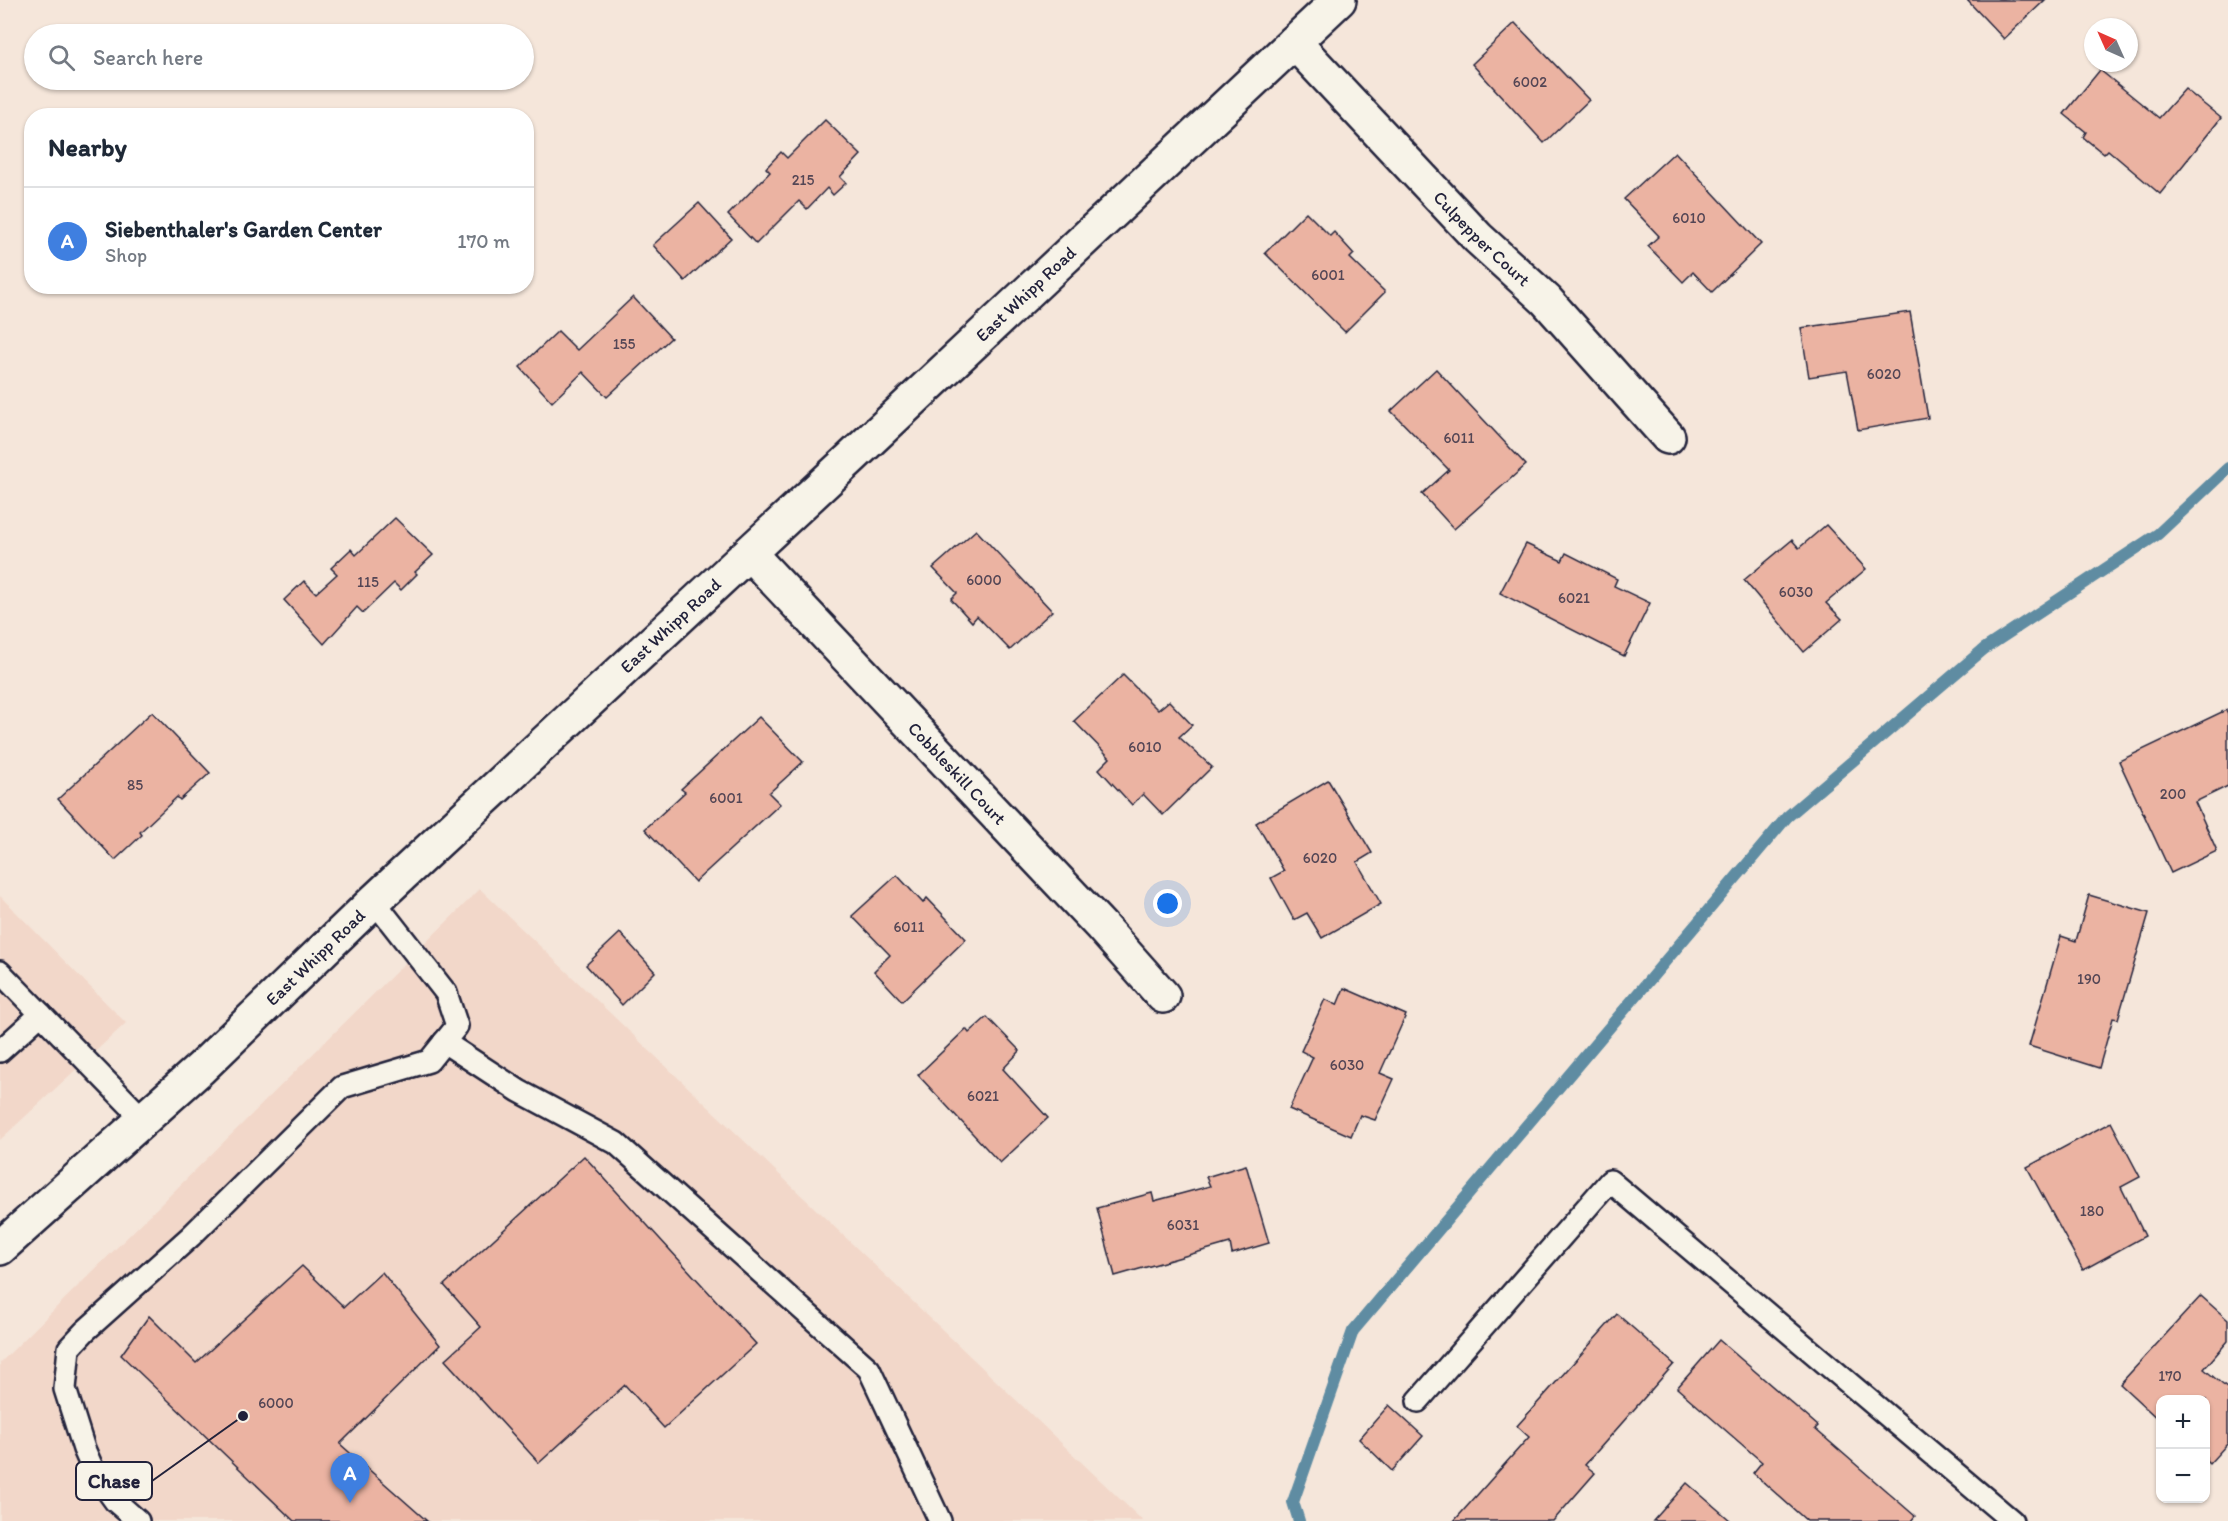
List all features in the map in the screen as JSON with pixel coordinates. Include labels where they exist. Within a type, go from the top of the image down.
[{"type":"main road","name":"East Whipp Road","points":[[0,1248],[201,1068],[374,901],[750,553],[1339,0]]},
{"type":"main road","name":"Culpepper Court","points":[[1294,42],[1478,238],[1546,300],[1668,437]]},
{"type":"main road","name":"Cobbleskill Court","points":[[750,553],[1093,917],[1163,996]]},
{"type":"lane","points":[[138,1521],[115,1501],[94,1472],[84,1449],[65,1389],[69,1348],[191,1236],[342,1087],[429,1061],[457,1026],[446,993],[374,901]]},
{"type":"lane","points":[[0,972],[143,1119]]},
{"type":"lane","points":[[0,1051],[41,1014]]},
{"type":"lane","points":[[444,1042],[519,1091],[616,1143],[869,1369],[940,1521]]},
{"type":"lane","points":[[1418,1401],[1610,1181],[2012,1521]]},
{"type":"shaded area","points":[[480,889],[1143,1521],[0,1521],[0,1363]]},
{"type":"shaded area","points":[[0,896],[126,1023],[0,1140]]},
{"type":"building","points":[[1967,0],[2045,0],[2004,39]]},
{"type":"building","points":[[1515,23],[1589,100],[1544,143],[1472,64]]},
{"type":"building","points":[[2098,72],[2102,72],[2159,118],[2185,89],[2221,118],[2160,194],[2108,150],[2104,154],[2083,137],[2086,132],[2064,114]]},
{"type":"building","points":[[825,120],[861,155],[840,177],[846,183],[833,195],[827,188],[807,209],[799,201],[756,244],[728,215],[770,172],[766,168],[781,152],[787,158]]},
{"type":"building","points":[[1675,152],[1761,244],[1712,292],[1693,272],[1683,282],[1648,246],[1659,236],[1624,199]]},
{"type":"building","points":[[699,203],[731,238],[685,281],[653,245]]},
{"type":"building","points":[[1306,212],[1330,236],[1334,232],[1354,254],[1350,258],[1385,292],[1345,332],[1265,253]]},
{"type":"building","points":[[633,297],[671,338],[607,397],[583,372],[552,402],[520,367],[558,331],[577,350]]},
{"type":"building","points":[[1910,312],[1928,418],[1858,430],[1847,371],[1809,377],[1801,328]]},
{"type":"building","points":[[1436,369],[1526,465],[1454,529],[1422,494],[1449,470],[1391,411]]},
{"type":"building","points":[[395,518],[433,555],[415,572],[417,574],[401,590],[394,583],[363,613],[357,607],[324,644],[284,600],[304,581],[316,593],[337,574],[331,568],[351,549],[356,555]]},
{"type":"building","points":[[1826,525],[1866,569],[1826,603],[1842,619],[1804,652],[1744,580],[1792,540],[1799,548]]},
{"type":"building","points":[[976,530],[1052,611],[1010,650],[977,616],[972,622],[951,599],[957,593],[933,568]]},
{"type":"building","points":[[1526,544],[1562,561],[1566,553],[1617,579],[1614,586],[1650,603],[1624,656],[1500,593]]},
{"type":"building","points":[[1123,675],[1158,710],[1169,701],[1192,725],[1179,737],[1212,767],[1163,815],[1143,794],[1132,805],[1099,769],[1110,758],[1074,721]]},
{"type":"building","points":[[2226,710],[2228,715],[2228,786],[2195,802],[2217,851],[2171,873],[2119,761]]},
{"type":"building","points":[[152,712],[210,773],[180,800],[177,797],[140,832],[142,835],[115,860],[58,799]]},
{"type":"building","points":[[759,717],[803,762],[769,793],[780,804],[695,882],[645,829],[685,792],[681,789]]},
{"type":"building","points":[[1328,780],[1372,853],[1357,862],[1381,904],[1322,938],[1307,913],[1294,920],[1271,878],[1284,871],[1256,823]]},
{"type":"building","points":[[897,875],[923,903],[927,898],[966,939],[902,1001],[874,971],[890,955],[852,916]]},
{"type":"building","points":[[2089,895],[2149,913],[2118,1019],[2113,1018],[2099,1068],[2029,1046],[2061,936],[2076,941]]},
{"type":"building","points":[[620,933],[655,972],[622,1005],[586,965]]},
{"type":"building","points":[[1344,988],[1406,1015],[1380,1073],[1394,1079],[1375,1120],[1360,1115],[1351,1136],[1289,1109],[1313,1057],[1301,1051],[1325,999],[1337,1005]]},
{"type":"building","points":[[987,1017],[1020,1051],[1003,1069],[1048,1118],[1000,1163],[918,1075],[966,1029],[969,1033]]},
{"type":"building","points":[[2111,1122],[2140,1177],[2121,1187],[2145,1236],[2083,1270],[2027,1167]]},
{"type":"building","points":[[584,1156],[756,1344],[664,1428],[625,1385],[539,1463],[445,1360],[481,1327],[444,1285]]},
{"type":"building","points":[[1246,1165],[1269,1243],[1232,1254],[1230,1243],[1115,1276],[1097,1208],[1152,1193],[1154,1201],[1210,1186],[1206,1177]]},
{"type":"building","points":[[302,1266],[344,1307],[382,1272],[440,1345],[340,1444],[427,1521],[294,1521],[121,1355],[149,1316],[196,1363]]},
{"type":"building","points":[[2201,1296],[2228,1320],[2228,1341],[2204,1369],[2228,1389],[2228,1443],[2210,1463],[2210,1395],[2156,1395],[2156,1417],[2120,1384]]},
{"type":"building","points":[[1617,1314],[1674,1364],[1585,1465],[1595,1473],[1553,1521],[1454,1521],[1529,1437],[1517,1426]]},
{"type":"building","points":[[1719,1340],[1818,1426],[1815,1429],[1915,1516],[1911,1521],[1807,1521],[1753,1473],[1762,1462],[1677,1388]]},
{"type":"building","points":[[1389,1405],[1423,1436],[1392,1471],[1359,1439]]},
{"type":"building","points":[[1687,1483],[1731,1521],[1653,1521]]},
{"type":"waterway","points":[[1299,1521],[1293,1502],[1353,1331],[1787,817],[1984,649],[2158,534],[2228,468]]},
{"type":"place","name":"Chase","points":[[243,1416]]},
{"type":"place","name":"Siebenthaler's Garden Center","points":[[350,1503]]}]
